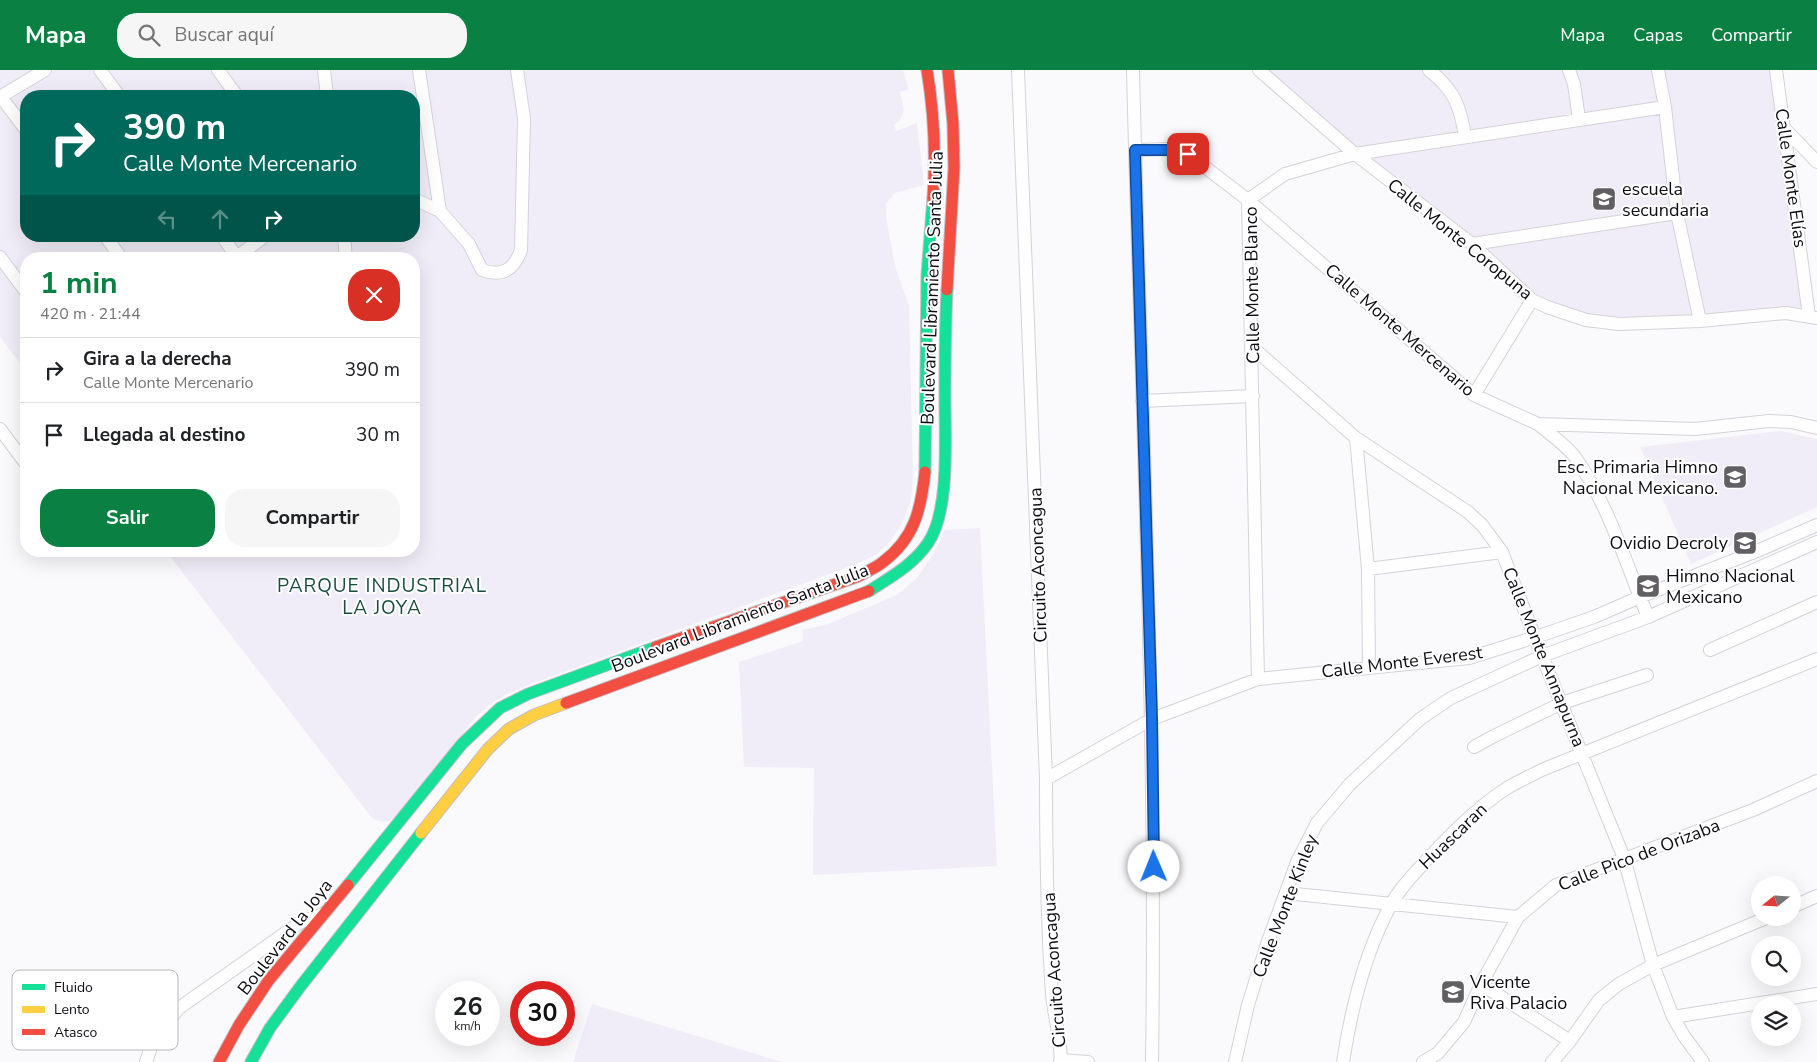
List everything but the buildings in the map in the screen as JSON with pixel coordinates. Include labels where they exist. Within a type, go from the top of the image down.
[{"type":"main road","name":"Boulevard Libramiento Santa Julia","points":[[387,839],[462,744],[500,708],[528,694],[650,649],[859,576],[883,562],[900,545],[914,525],[922,502],[925,471],[926,325],[935,171],[927,70]]},
{"type":"main road","name":"Boulevard Libramiento Santa Julia","points":[[251,1062],[270,1028],[300,987],[488,749],[509,729],[534,715],[867,592],[908,566],[929,542],[941,512],[945,468],[945,321],[954,168],[953,124],[948,70]]},
{"type":"main road","name":"Boulevard la Joya","points":[[219,1062],[239,1025],[269,980],[387,839]]},
{"type":"street","points":[[20,122],[1,97],[45,70]]},
{"type":"street","points":[[100,70],[115,90]]},
{"type":"street","points":[[218,70],[233,90]]},
{"type":"street","points":[[324,70],[326,90]]},
{"type":"street","points":[[419,70],[440,211]]},
{"type":"street","points":[[420,202],[440,211],[468,244],[482,270],[491,274],[498,273],[509,269],[517,262],[521,250],[524,118],[517,70]]},
{"type":"street","name":"Circuito Aconcagua","points":[[1018,70],[1046,779],[1046,847],[1052,996],[1061,1061]]},
{"type":"street","points":[[1133,70],[1152,719],[1154,923],[1152,1062]]},
{"type":"street","name":"Calle Monte Coropuna","points":[[1258,70],[1355,154],[1472,244],[1532,300],[1560,313],[1586,320],[1641,324],[1786,313],[1813,317]]},
{"type":"street","points":[[1429,70],[1442,81],[1453,95],[1462,119],[1465,136]]},
{"type":"street","points":[[1569,70],[1574,84],[1579,119]]},
{"type":"street","points":[[1658,70],[1677,214],[1700,321]]},
{"type":"street","name":"Calle Monte Elías","points":[[1776,70],[1813,317]]},
{"type":"street","name":"Calle Monte Blanco","points":[[1258,680],[1248,200],[1285,174],[1355,154],[1664,107]]},
{"type":"street","points":[[1785,129],[1817,162]]},
{"type":"street","name":"Calle Monte Mercenario","points":[[1135,150],[1169,150],[1188,154],[1248,200],[1474,396],[1538,424],[1695,429],[1769,421],[1790,422],[1817,428]]},
{"type":"street","points":[[1472,244],[1677,214]]},
{"type":"street","points":[[244,252],[257,242]]},
{"type":"street","points":[[0,257],[20,284]]},
{"type":"street","points":[[1474,396],[1532,300]]},
{"type":"street","name":"Calle Monte Annapurna","points":[[1252,347],[1356,438],[1468,512],[1482,525],[1502,552],[1624,858],[1653,965],[1673,1017],[1684,1036],[1704,1062]]},
{"type":"street","points":[[1142,401],[1253,396]]},
{"type":"street","points":[[1538,424],[1574,456],[1594,488],[1612,527],[1648,617]]},
{"type":"street","points":[[0,429],[20,456]]},
{"type":"street","points":[[1356,438],[1368,569],[1369,668]]},
{"type":"street","name":"Calle Monte Everest","points":[[1046,779],[1152,719],[1258,680],[1469,658],[1594,617],[1817,525]]},
{"type":"street","points":[[1542,656],[1648,617],[1817,542]]},
{"type":"street","points":[[1368,569],[1502,552]]},
{"type":"street","points":[[1710,650],[1817,602]]},
{"type":"street","name":"Calle Monte Kinley","points":[[1235,1062],[1248,1005],[1267,944],[1298,862],[1317,823],[1350,784],[1420,719],[1452,698],[1542,656]]},
{"type":"street","name":"Huascaran","points":[[1343,1062],[1356,1002],[1379,928],[1404,886],[1458,826],[1509,787],[1544,769],[1817,659]]},
{"type":"street","points":[[1474,747],[1562,703],[1646,675]]},
{"type":"street","name":"Calle Pico de Orizaba","points":[[1423,1062],[1438,1053],[1464,1022],[1481,984],[1518,917],[1556,885],[1746,813],[1817,781]]},
{"type":"street","points":[[1286,893],[1518,917]]},
{"type":"street","points":[[1801,903],[1817,896]]},
{"type":"street","points":[[178,1009],[301,922],[323,914]]},
{"type":"street","points":[[1552,1062],[1570,1042],[1599,1000],[1619,984],[1653,965],[1751,924]]},
{"type":"street","points":[[1481,984],[1570,1042]]},
{"type":"street","points":[[1673,1017],[1817,994]]},
{"type":"street","points":[[146,1062],[150,1050]]},
{"type":"street","points":[[1061,1061],[1088,1062]]},
{"type":"shaded area","points":[[0,70],[903,70],[909,89],[900,92],[904,110],[900,120],[894,125],[896,131],[917,123],[924,185],[895,193],[886,204],[886,217],[895,266],[909,306],[913,478],[911,500],[902,523],[890,542],[877,554],[859,563],[503,696],[476,717],[398,817],[389,821],[382,822],[372,818],[171,557],[420,557],[420,252],[20,252],[20,363],[0,337]]},
{"type":"shaded area","name":"escuela secundaria","points":[[1259,70],[1776,70],[1809,316],[1641,324],[1547,307]]},
{"type":"shaded area","name":"Esc. Primaria Himno Nacional Mexicano.","points":[[1781,431],[1817,439],[1817,507],[1691,564],[1640,447]]},
{"type":"shaded area","points":[[980,528],[997,866],[813,875],[814,768],[744,767],[739,662],[803,641],[802,630],[828,624],[897,595],[916,579],[930,559],[944,530]]},
{"type":"shaded area","points":[[592,1004],[782,1062],[573,1062]]},
{"type":"traffic: fast","points":[[925,472],[927,275],[933,198]]},
{"type":"traffic: fast","points":[[869,591],[916,558],[928,543],[940,513],[945,474],[947,290]]},
{"type":"traffic: fast","points":[[348,885],[462,744],[500,708],[528,694],[656,647]]},
{"type":"traffic: fast","points":[[251,1062],[270,1028],[300,987],[421,833]]},
{"type":"traffic: slow","points":[[421,833],[488,749],[509,729],[534,715],[566,703]]},
{"type":"traffic: jam","points":[[927,70],[934,134],[933,198]]},
{"type":"traffic: jam","points":[[947,290],[954,168],[953,124],[948,70]]},
{"type":"traffic: jam","points":[[656,647],[859,576],[877,566],[894,553],[909,533],[918,510],[925,472]]},
{"type":"traffic: jam","points":[[566,703],[869,591]]},
{"type":"traffic: jam","points":[[219,1062],[239,1025],[269,980],[348,885]]},
{"type":"place","name":"escuela secundaria","points":[[1604,199]]},
{"type":"place","name":"Esc. Primaria Himno Nacional Mexicano.","points":[[1735,477]]},
{"type":"place","name":"Ovidio Decroly","points":[[1745,543]]},
{"type":"place","name":"Himno Nacional Mexicano","points":[[1648,586]]},
{"type":"place","name":"Vicente Riva Palacio","points":[[1453,992]]},
{"type":"district","name":"PARQUE INDUSTRIAL LA JOYA","points":[[382,597]]},
{"type":"route","points":[[1154,867],[1152,719],[1135,150],[1169,150],[1188,154]]}]
